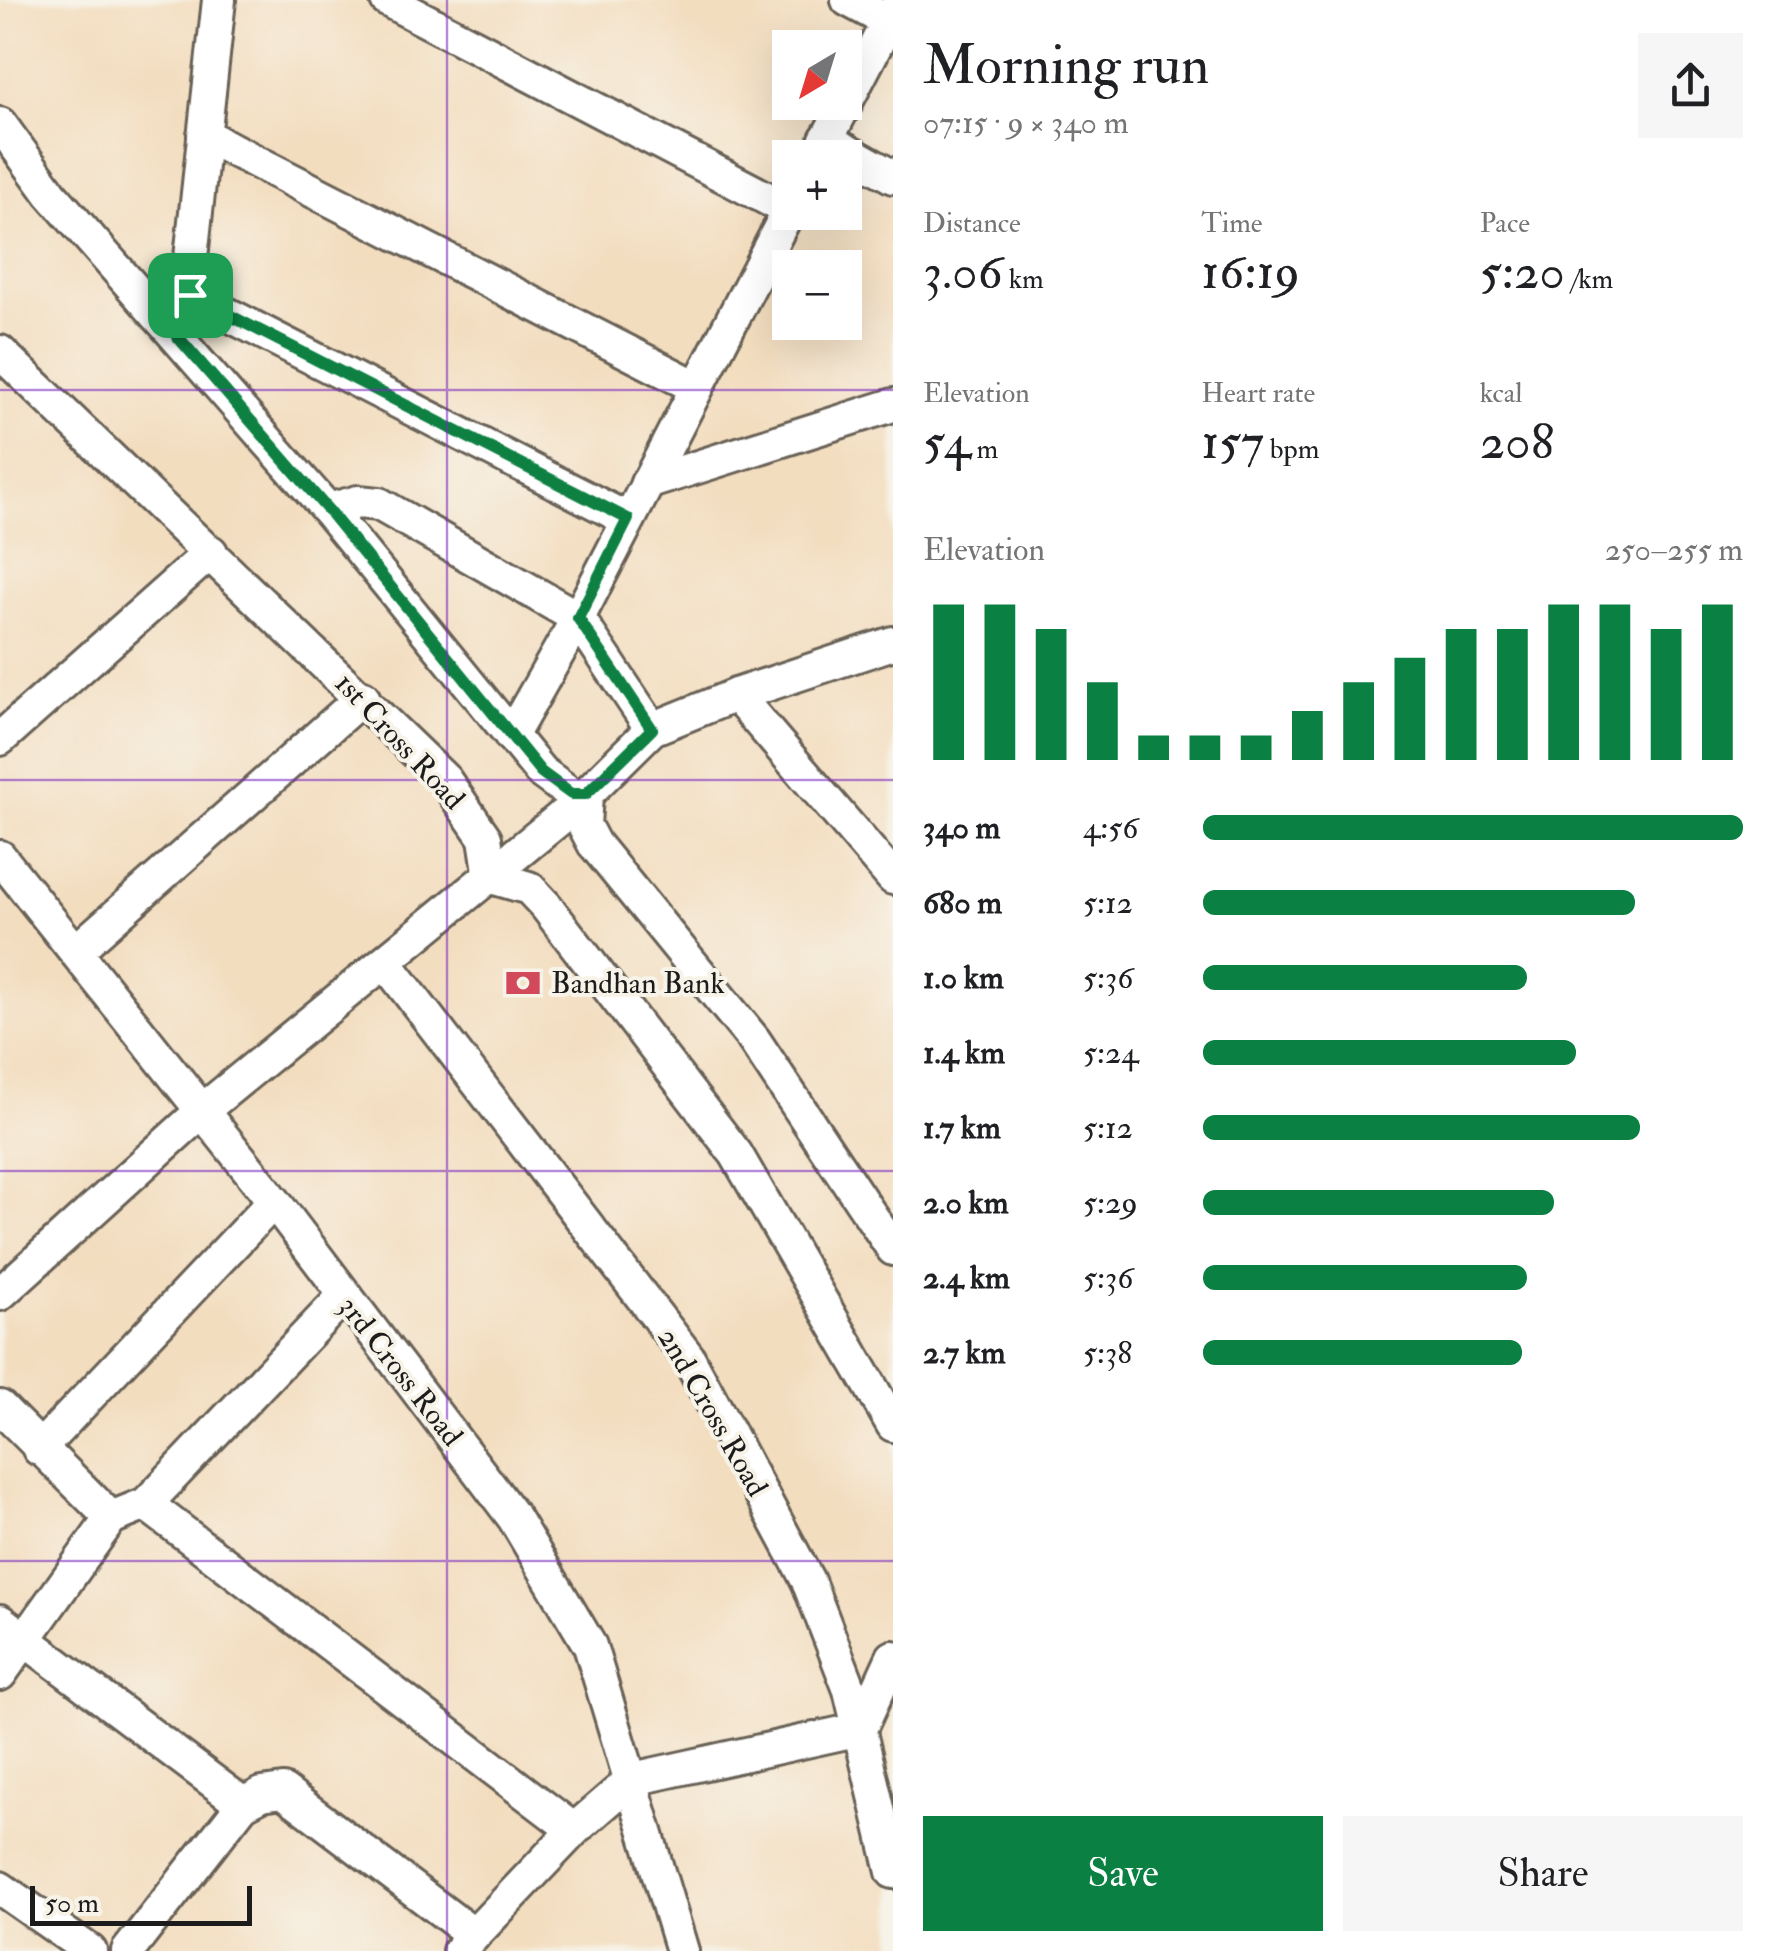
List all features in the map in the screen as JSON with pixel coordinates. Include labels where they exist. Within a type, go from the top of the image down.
[{"type":"street","points":[[178,337],[190,295],[219,0]]},
{"type":"street","points":[[386,0],[772,200]]},
{"type":"street","points":[[826,140],[891,19],[848,0]]},
{"type":"street","points":[[0,124],[50,194],[328,510],[512,736],[556,786],[578,802],[594,844],[754,1040],[893,1249]]},
{"type":"street","points":[[204,135],[696,388]]},
{"type":"street","points":[[862,164],[893,176]]},
{"type":"street","points":[[512,736],[578,618],[779,230]]},
{"type":"street","points":[[190,295],[628,519]]},
{"type":"street","name":"1st Cross Road","points":[[0,352],[445,780],[485,838],[497,872]]},
{"type":"street","points":[[646,484],[893,406]]},
{"type":"street","points":[[328,510],[358,502],[379,504],[578,618],[652,729]]},
{"type":"street","points":[[0,739],[210,552]]},
{"type":"street","points":[[0,1294],[203,1110],[578,802],[652,729],[736,695],[893,642]]},
{"type":"street","points":[[736,695],[893,878]]},
{"type":"street","points":[[76,952],[363,698]]},
{"type":"street","name":"3rd Cross Road","points":[[0,857],[274,1201],[524,1534],[590,1646],[633,1778],[682,1951]]},
{"type":"street","points":[[497,872],[528,888],[546,906],[736,1154],[893,1425]]},
{"type":"street","name":"2nd Cross Road","points":[[386,963],[688,1357],[808,1581],[850,1690],[893,1872]]},
{"type":"street","points":[[39,1449],[274,1201]]},
{"type":"street","points":[[0,1674],[12,1631],[111,1518],[146,1504],[343,1297]]},
{"type":"street","points":[[0,1407],[111,1518]]},
{"type":"street","points":[[146,1504],[574,1830]]},
{"type":"street","points":[[12,1631],[243,1804]]},
{"type":"street","points":[[128,1951],[243,1804],[262,1794],[283,1791],[466,1945],[574,1830],[633,1778],[860,1728],[893,1657]]},
{"type":"street","points":[[0,1888],[90,1951]]},
{"type":"place","name":"Bandhan Bank","points":[[523,983]]},
{"type":"route","points":[[190,295],[628,519],[578,618],[652,729],[586,794],[571,794],[541,772],[328,510],[178,337],[190,295]]}]
